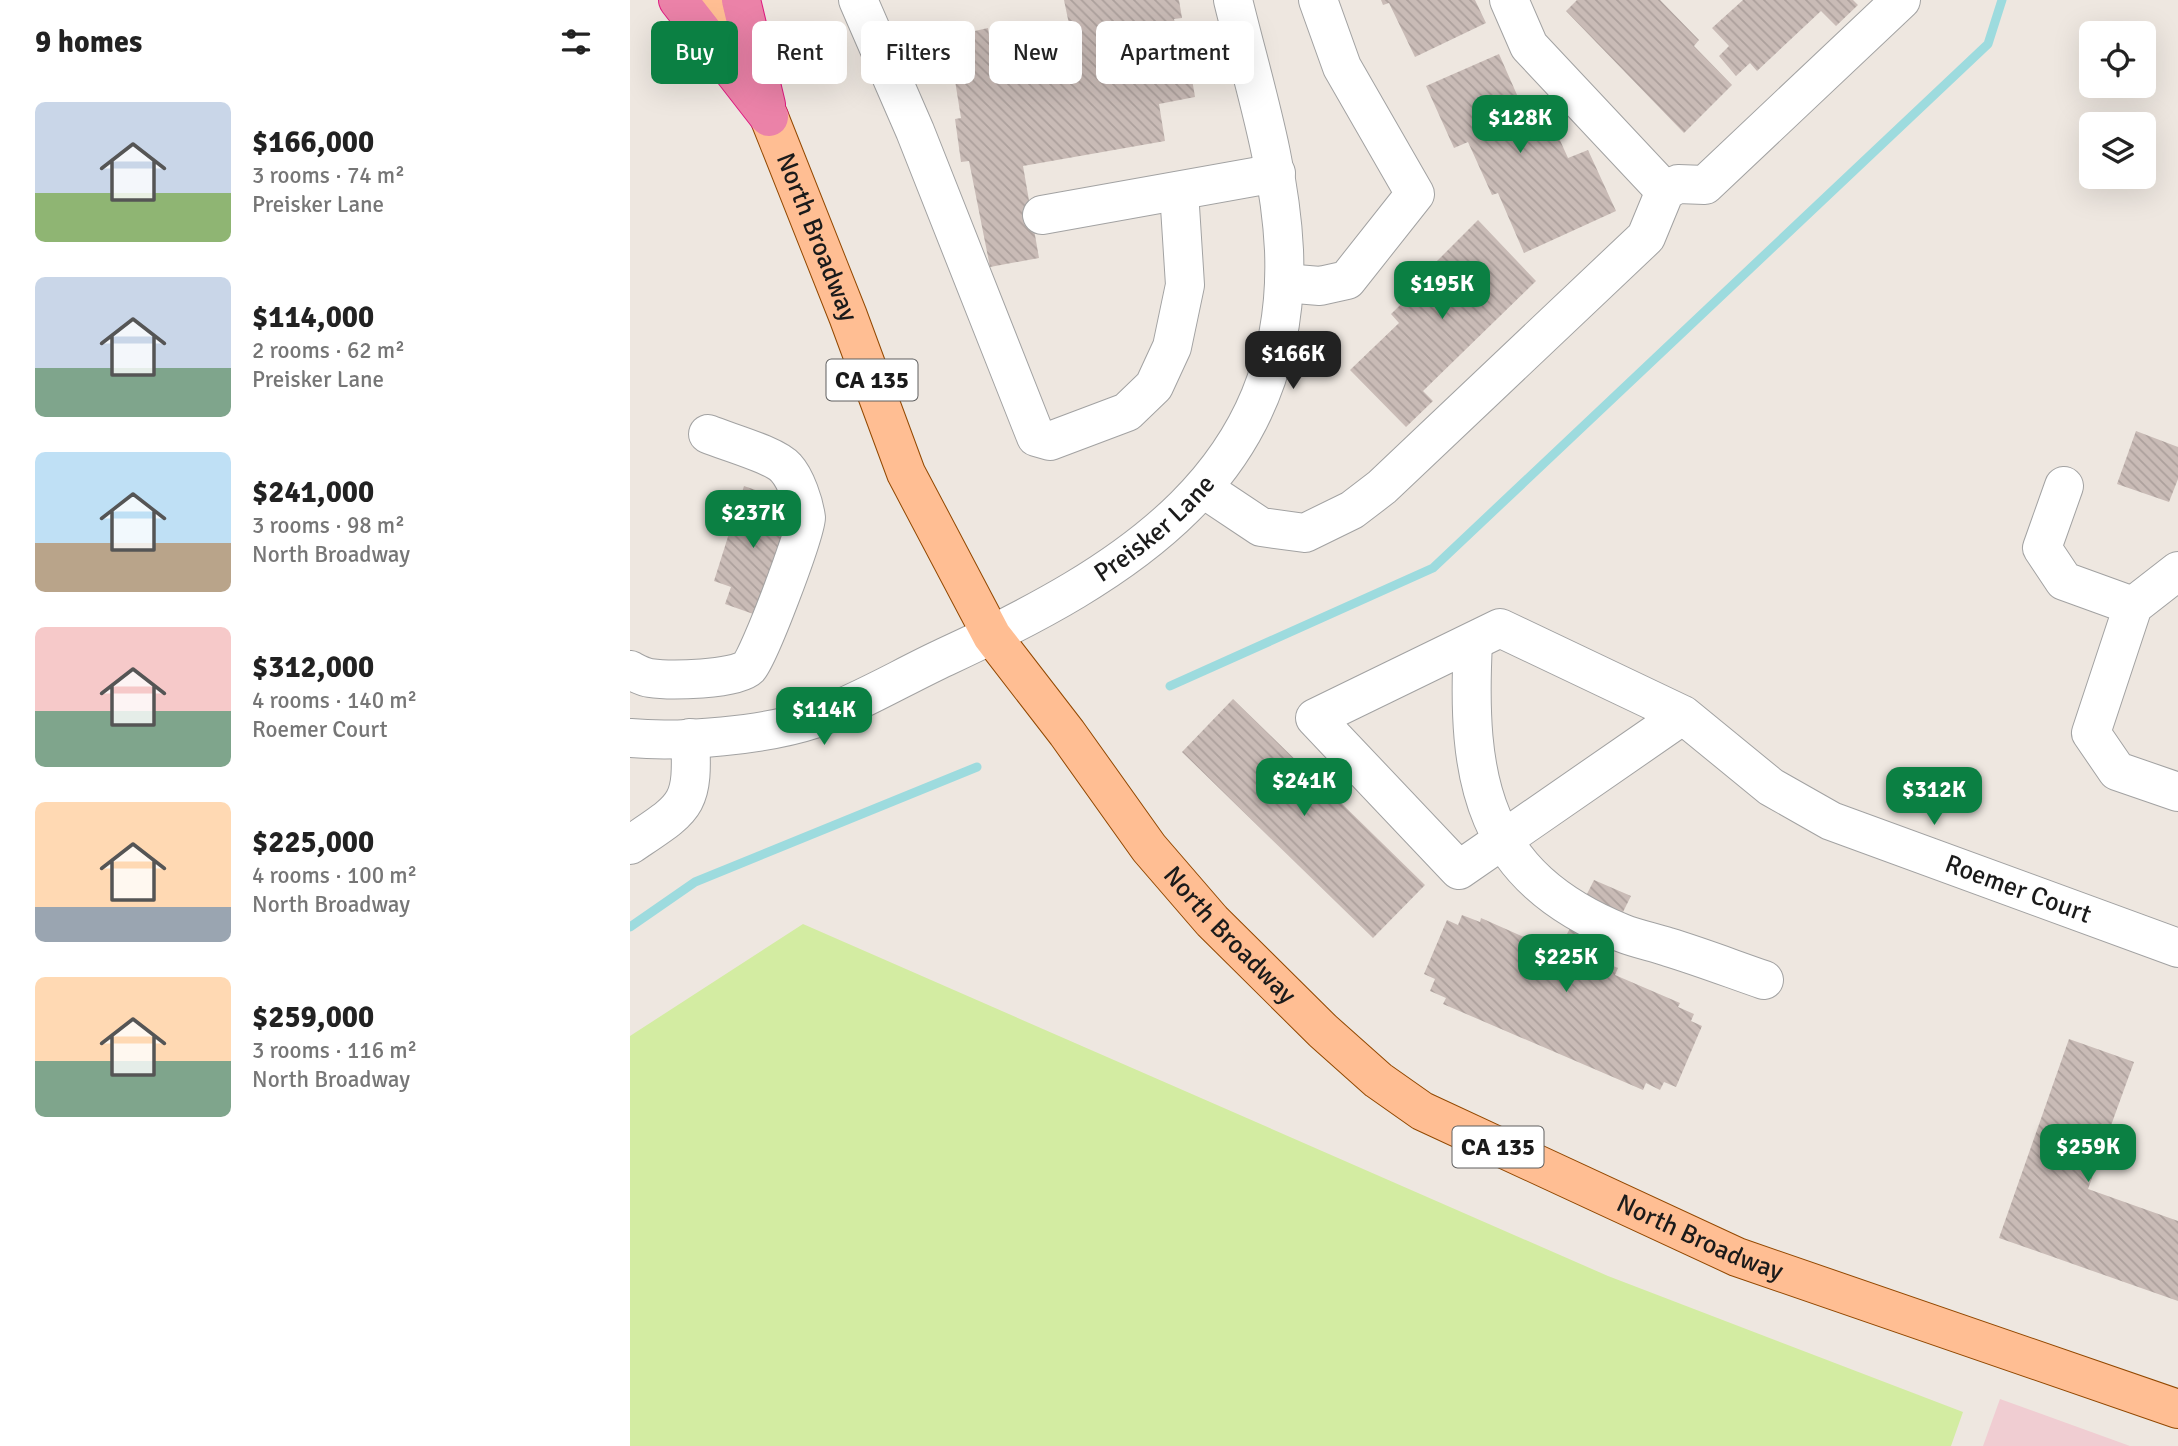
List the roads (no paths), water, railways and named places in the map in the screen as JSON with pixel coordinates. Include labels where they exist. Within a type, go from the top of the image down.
[{"type":"highway","points":[[678,0],[769,117]]},
{"type":"highway","points":[[741,0],[769,117]]},
{"type":"main road","name":"North Broadway","points":[[718,0],[769,117],[906,473],[992,636],[1067,733],[1149,848],[1212,921],[1323,1031],[1378,1080],[1422,1111],[1737,1257],[2178,1409]]},
{"type":"street","points":[[858,0],[920,144],[1037,437],[1050,441],[1127,412],[1154,387],[1172,347],[1185,285],[1179,191]]},
{"type":"street","name":"Preisker Lane","points":[[630,738],[661,741],[690,738],[752,731],[813,719],[992,636],[1093,581],[1155,537],[1204,489],[1239,441],[1266,379],[1283,310],[1284,249],[1276,173],[1233,0]]},
{"type":"street","points":[[1284,283],[1320,286],[1347,280],[1415,194],[1342,67],[1318,0]]},
{"type":"street","points":[[1508,0],[1529,46],[1665,191]]},
{"type":"street","points":[[1204,489],[1261,527],[1305,533],[1352,510],[1382,487],[1646,237],[1665,191],[1678,184],[1705,185],[1902,0]]},
{"type":"street","points":[[1042,215],[1276,173]]},
{"type":"street","points":[[630,670],[647,678],[678,679],[737,674],[749,667],[762,645],[807,520],[797,488],[786,468],[764,455],[708,434]]},
{"type":"street","points":[[2064,486],[2042,548],[2064,581],[2133,606]]},
{"type":"street","points":[[2178,571],[2133,606],[2091,733],[2118,771],[2178,792]]},
{"type":"street","name":"Roemer Court","points":[[1473,642],[1500,628],[1683,715],[1771,787],[1831,821],[2178,948]]},
{"type":"street","points":[[1683,715],[1503,840],[1459,870],[1315,718],[1473,642],[1472,743],[1483,799],[1503,840],[1534,878],[1566,903],[1622,933],[1764,979]]},
{"type":"street","points":[[630,845],[666,821],[688,798],[692,777],[690,738]]},
{"type":"waterway","points":[[1170,686],[1433,568],[1988,44],[2002,0]]},
{"type":"waterway","points":[[630,927],[695,882],[977,767]]}]
